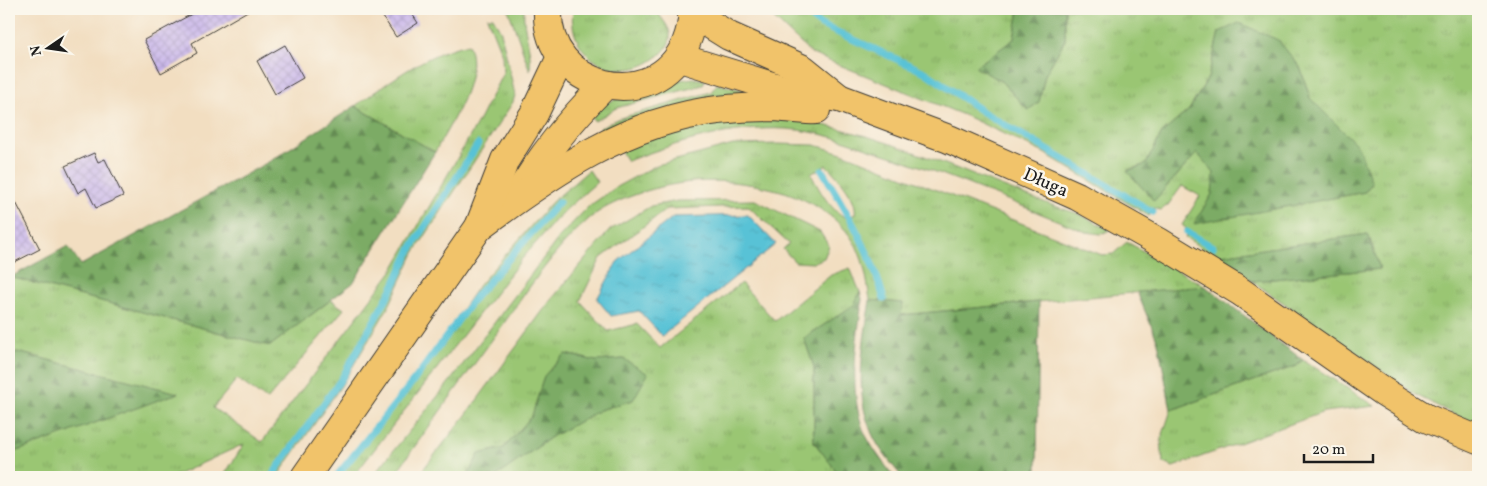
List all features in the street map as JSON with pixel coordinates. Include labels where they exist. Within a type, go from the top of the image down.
[{"type":"main road","points":[[548,9],[552,40],[561,57],[573,70],[588,80],[605,85],[627,86],[648,81],[680,58],[689,36],[692,11]]},
{"type":"main road","name":"Długa","points":[[692,11],[729,36],[803,69],[839,98]]},
{"type":"main road","points":[[305,477],[479,227],[505,160],[534,114],[561,57]]},
{"type":"main road","name":"Długa","points":[[680,58],[788,91],[839,98],[949,139],[1076,196],[1173,250],[1241,292],[1384,392],[1426,418],[1478,440]]},
{"type":"main road","points":[[516,200],[535,166],[570,120],[605,85]]},
{"type":"main road","points":[[479,227],[516,200],[597,148],[630,132],[661,121],[697,113],[746,108],[775,108],[802,111],[866,108]]},
{"type":"green space","points":[[508,9],[524,9],[531,63],[530,71]]},
{"type":"green space","points":[[573,9],[655,9],[670,32],[669,42],[660,55],[642,66],[627,69],[612,68],[598,63],[586,54],[578,41],[573,26]]},
{"type":"green space","points":[[764,9],[1019,9],[1014,39],[976,67],[1001,81],[1028,110],[1039,102],[1045,75],[1065,40],[1065,9],[1478,9],[1475,39],[1478,78],[1478,418],[1475,425],[1418,396],[1252,281],[1380,269],[1368,234],[1214,256],[1185,237],[1189,231],[1182,225],[1200,196],[1182,186],[1168,205],[1161,210],[1153,208],[1149,216],[1044,153],[966,116],[812,54]],"holes":[[[1219,32],[1300,67],[1310,98],[1331,121],[1372,183],[1365,192],[1195,223],[1212,194],[1214,173],[1197,152],[1175,178],[1128,170],[1146,164],[1162,133],[1189,110],[1208,78]]]},
{"type":"green space","points":[[1019,9],[1065,9],[1065,40],[1045,75],[1039,102],[1028,110],[1001,81],[975,67],[1014,39]]},
{"type":"green space","points":[[487,17],[493,17],[501,32],[515,95],[513,102],[414,253],[389,306],[341,386],[277,477],[223,477],[244,444],[172,477],[9,477],[9,454],[177,393],[17,352],[9,356],[9,278],[11,277],[270,346],[331,300],[344,309],[267,400],[237,379],[213,408],[262,442],[392,271],[477,124],[503,73],[502,55]]},
{"type":"green space","points":[[1239,23],[1278,40],[1300,67],[1310,98],[1358,146],[1372,183],[1365,192],[1194,224],[1212,194],[1214,173],[1197,153],[1154,201],[1127,171],[1146,164],[1162,133],[1189,110],[1208,78],[1219,32]]},
{"type":"green space","points":[[468,44],[472,57],[468,85],[463,100],[435,152],[355,106],[422,61]]},
{"type":"green space","points":[[693,78],[705,80],[703,85],[616,108],[595,121],[588,115],[599,105],[673,81]]},
{"type":"green space","points":[[717,84],[766,96],[606,134],[600,128],[617,119],[711,92]]},
{"type":"green space","points":[[355,106],[435,152],[353,283],[270,346],[11,277],[68,246],[81,265],[272,160]]},
{"type":"green space","points":[[782,118],[821,124],[895,145],[1005,188],[1079,214],[1110,230],[1101,234],[1086,232],[933,171],[846,141],[810,132],[766,129],[725,133],[685,142],[627,161],[618,147],[721,120]]},
{"type":"green space","points":[[733,145],[815,145],[845,154],[1102,255],[1113,254],[1127,242],[1205,286],[901,315],[903,303],[870,300],[862,261],[852,239],[830,216],[801,198],[761,186],[723,181],[686,183],[648,190],[614,203],[594,215],[564,244],[540,273],[393,477],[372,477],[451,380],[560,236],[589,206],[618,186],[657,165]],"holes":[[[826,165],[841,181],[853,201],[855,214],[847,218],[830,205],[811,174]]]},
{"type":"green space","points":[[589,170],[597,182],[561,214],[521,260],[353,477],[333,477],[426,362],[479,285],[552,202]]},
{"type":"green space","points":[[755,200],[820,232],[829,246],[824,258],[813,263],[795,262],[783,249],[789,244],[748,206],[667,209],[601,258],[580,301],[608,331],[637,324],[660,348],[741,283],[775,321],[831,275],[850,268],[860,292],[854,305],[804,338],[814,367],[814,442],[841,477],[495,477],[553,436],[600,410],[633,400],[624,359],[596,361],[565,354],[544,376],[532,416],[504,448],[479,454],[467,477],[417,477],[466,415],[550,301],[610,230],[651,206],[677,201]]},
{"type":"green space","points":[[1368,234],[1380,269],[1252,281],[1214,256]]},
{"type":"green space","points":[[1205,286],[1303,360],[1296,366],[1171,410],[1158,342],[1137,292]]},
{"type":"green space","points":[[860,292],[862,299],[855,364],[858,413],[869,442],[894,477],[841,477],[814,442],[814,367],[804,338],[854,305]]},
{"type":"green space","points":[[870,300],[903,303],[901,315],[1039,302],[1037,477],[902,477],[875,440],[864,411],[861,379]]},
{"type":"green space","points":[[17,352],[178,393],[9,454],[9,356]]},
{"type":"green space","points":[[565,354],[596,361],[624,359],[648,374],[633,400],[600,410],[553,436],[495,477],[467,477],[479,454],[504,448],[532,416],[544,376]]},
{"type":"green space","points":[[1303,360],[1375,406],[1324,412],[1173,467],[1163,463],[1161,440],[1171,410],[1296,366]]},
{"type":"water","points":[[748,215],[776,244],[662,336],[639,311],[611,316],[597,299],[617,262],[673,217]]},
{"type":"building","points":[[201,9],[251,9],[192,43],[197,53],[161,73],[144,40]]},
{"type":"building","points":[[396,9],[409,9],[418,23],[396,37],[383,17]]},
{"type":"building","points":[[285,45],[303,78],[275,94],[257,61]]},
{"type":"building","points":[[94,153],[98,162],[105,159],[123,196],[96,208],[86,188],[78,193],[65,166]]},
{"type":"building","points":[[9,189],[40,249],[9,265]]},
{"type":"waterway","points":[[799,9],[821,25],[925,72],[983,112],[1153,212]]},
{"type":"waterway","points":[[271,477],[342,378],[393,287],[411,249],[478,144]]},
{"type":"waterway","points":[[822,170],[865,248],[884,299]]},
{"type":"waterway","points":[[336,477],[415,379],[476,296],[559,202]]},
{"type":"waterway","points":[[1187,232],[1213,247]]}]
